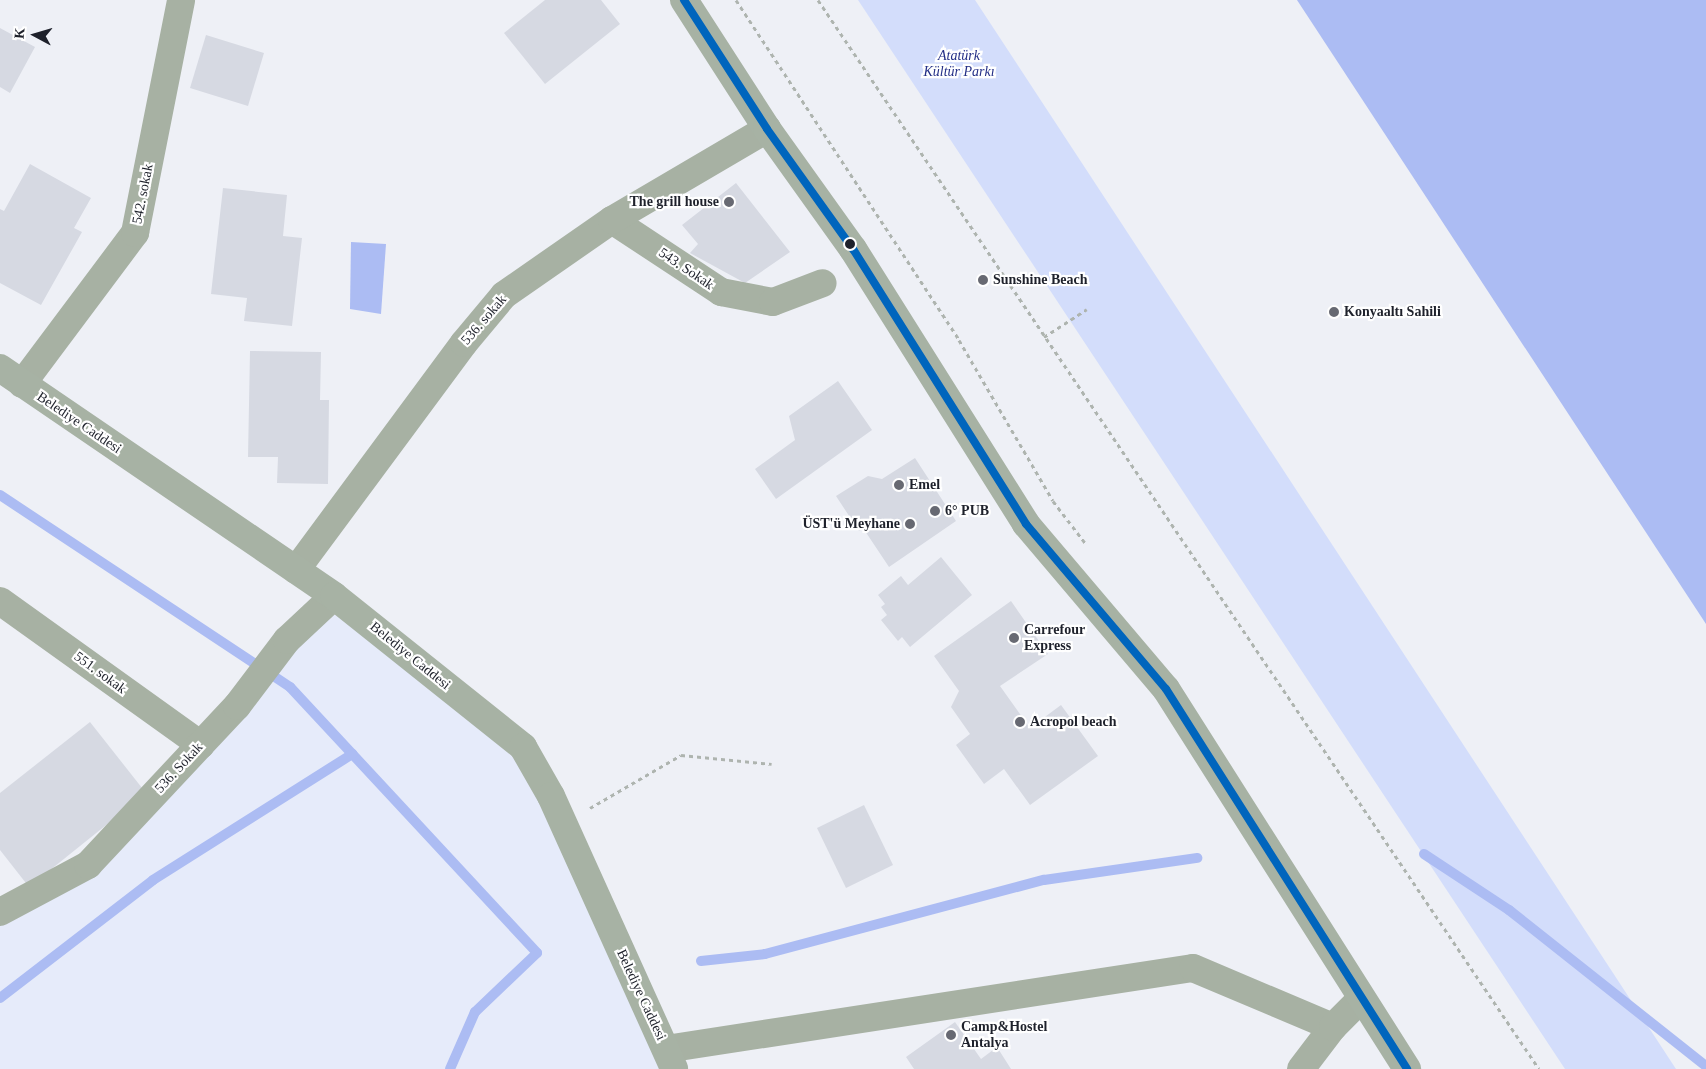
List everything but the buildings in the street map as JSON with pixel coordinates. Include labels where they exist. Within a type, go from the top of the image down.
[{"type":"main road","points":[[684,0],[767,128],[853,249],[1026,524],[1166,688],[1407,1069]]},
{"type":"main road","name":"Belediye Caddesi","points":[[0,368],[334,596],[522,747],[563,824],[670,1059]]},
{"type":"street","name":"542. sokak","points":[[22,384],[135,233],[181,0]]},
{"type":"street","name":"536. sokak","points":[[296,570],[464,343],[504,295],[612,220],[767,128]]},
{"type":"street","name":"543. Sokak","points":[[612,220],[721,292],[773,302],[824,283]]},
{"type":"street","name":"536. Sokak","points":[[0,912],[88,865],[236,706],[287,640],[334,596]]},
{"type":"street","name":"551. sokak","points":[[0,601],[201,744]]},
{"type":"street","points":[[670,1059],[1193,968],[1333,1027]]},
{"type":"street","points":[[1301,1069],[1333,1027],[1361,999]]},
{"type":"path","points":[[736,0],[959,340],[1053,501],[1092,551]]},
{"type":"path","points":[[818,0],[1539,1069]]},
{"type":"path","points":[[1044,337],[1087,309]]},
{"type":"path","points":[[563,824],[681,754],[772,764]]},
{"type":"shaded area","points":[[334,596],[523,747],[674,1069],[0,1069],[0,912],[88,865]]},
{"type":"green space","name":"Atatürk Kültür Parkı","points":[[858,0],[975,0],[1676,1069],[1565,1069]]},
{"type":"water","points":[[1297,0],[1706,0],[1706,624]]},
{"type":"water","points":[[351,242],[386,244],[381,314],[350,309]]},
{"type":"waterway","points":[[0,495],[290,687],[537,953],[475,1012],[450,1069]]},
{"type":"waterway","points":[[0,998],[153,880],[352,754]]},
{"type":"waterway","points":[[1424,854],[1509,910],[1706,1066]]},
{"type":"waterway","points":[[701,961],[765,954],[1044,880],[1197,858]]},
{"type":"transit line","points":[[684,0],[767,129],[853,249],[1026,524],[1166,689],[1407,1069]]},
{"type":"place","name":"The grill house","points":[[729,202]]},
{"type":"place","name":"Sunshine Beach","points":[[983,280]]},
{"type":"place","name":"Konyaaltı Sahili","points":[[1334,312]]},
{"type":"place","name":"Emel","points":[[899,485]]},
{"type":"place","name":"6° PUB","points":[[935,511]]},
{"type":"place","name":"ÜST'ü Meyhane","points":[[910,524]]},
{"type":"place","name":"Carrefour Express","points":[[1014,638]]},
{"type":"place","name":"Acropol beach","points":[[1020,722]]},
{"type":"place","name":"Camp&Hostel Antalya","points":[[951,1035]]}]
